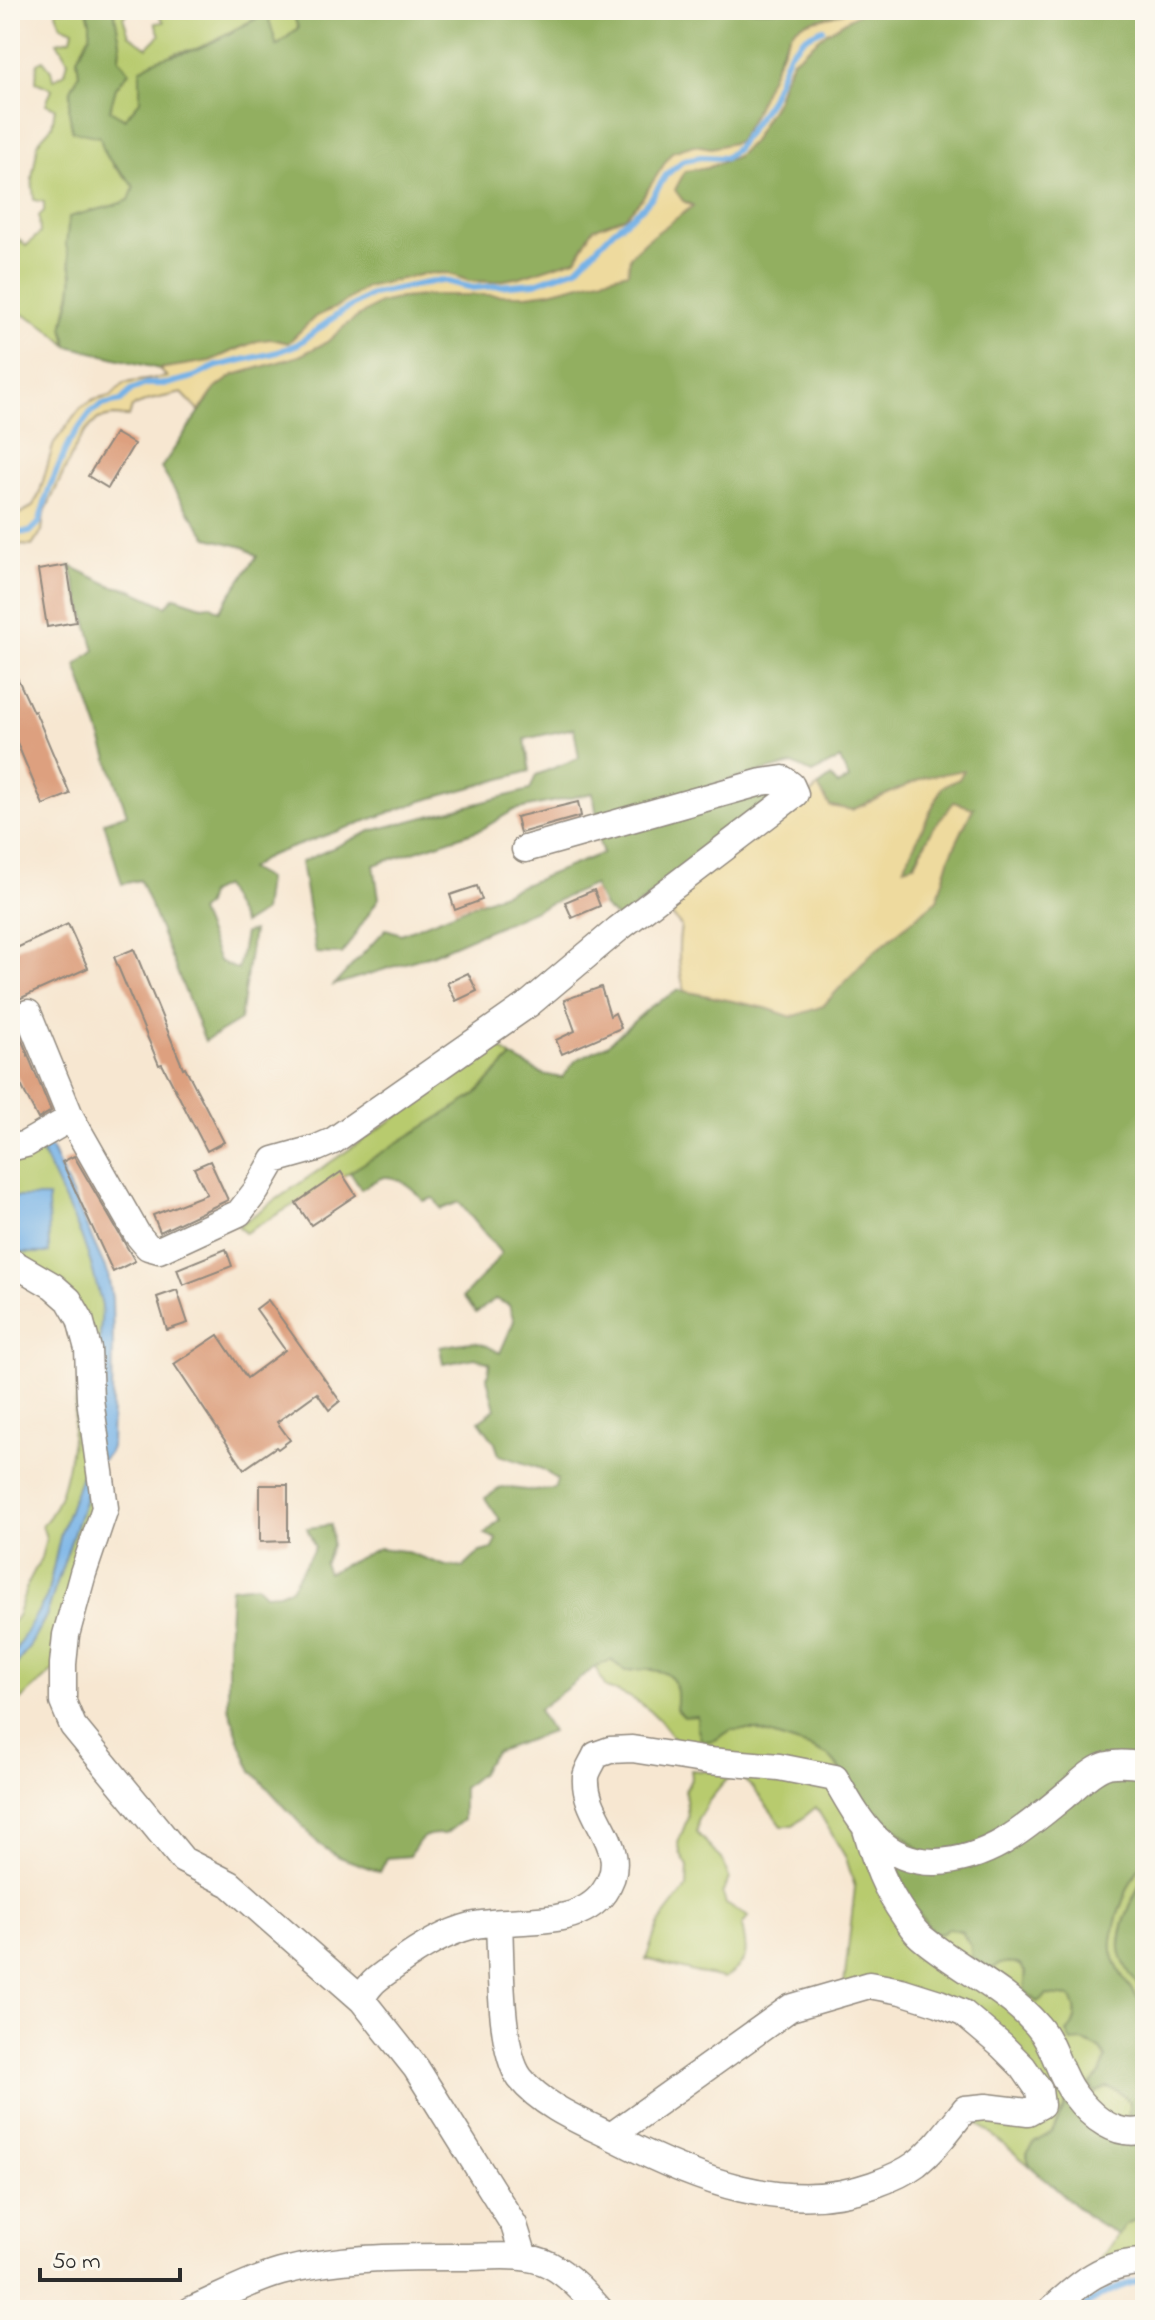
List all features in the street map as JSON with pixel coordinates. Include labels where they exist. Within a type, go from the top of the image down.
[{"type":"street","points":[[28,1013],[64,1123],[137,1234],[148,1247],[159,1250],[239,1213],[274,1160],[333,1141],[530,1003],[618,929],[795,794],[791,785],[783,779],[762,782],[525,849]]},
{"type":"street","points":[[18,1146],[64,1123]]},
{"type":"street","points":[[10,1261],[53,1286],[69,1300],[80,1319],[88,1349],[90,1399],[105,1508],[66,1635],[63,1702],[73,1726],[183,1860],[230,1884],[362,2000],[416,2068],[514,2225],[524,2257]]},
{"type":"street","points":[[362,2000],[367,1986],[404,1959],[449,1934],[474,1926],[570,1916],[602,1896],[615,1868],[613,1852],[588,1792],[586,1776],[596,1755],[610,1750],[632,1749],[709,1761],[779,1767],[835,1778],[866,1829],[883,1846],[899,1856],[922,1862],[970,1858],[999,1846],[1106,1765],[1128,1763],[1145,1766]]},
{"type":"street","points":[[866,1829],[877,1868],[892,1898],[918,1935],[987,1982],[1036,2023],[1051,2043],[1074,2094],[1110,2128],[1131,2134],[1145,2130]]},
{"type":"street","points":[[499,1923],[508,2047],[519,2076],[540,2097],[611,2136],[641,2152],[693,2173],[741,2189],[781,2197],[854,2192],[889,2179],[916,2164],[965,2109],[986,2107],[1028,2112],[1041,2105],[1039,2090],[1023,2067],[963,2013],[901,1991],[869,1985],[790,2008],[611,2136]]},
{"type":"street","points":[[191,2310],[249,2282],[285,2271],[327,2264],[371,2258],[524,2257],[549,2264],[600,2310]]},
{"type":"street","points":[[1051,2310],[1091,2275],[1117,2265],[1145,2262]]},
{"type":"green space","points":[[57,10],[87,10],[90,22],[90,35],[77,58],[79,74],[71,90],[69,111],[101,137],[114,167],[134,187],[130,200],[107,210],[91,210],[69,261],[72,287],[64,329],[68,346],[42,324],[10,310],[10,252],[15,250],[19,239],[26,246],[40,233],[39,216],[44,211],[44,202],[34,200],[32,178],[38,144],[52,126],[55,108],[46,104],[52,89],[36,82],[37,63],[43,60],[51,70],[53,80],[65,73],[68,61],[57,42],[71,39],[73,30],[61,25]]},
{"type":"green space","points":[[87,10],[114,10],[120,42],[119,59],[129,72],[116,88],[110,110],[125,119],[140,101],[140,70],[161,58],[208,44],[267,13],[277,46],[298,28],[292,10],[848,10],[804,23],[792,32],[761,100],[737,143],[711,148],[694,145],[672,152],[641,200],[625,217],[593,229],[576,259],[494,282],[469,281],[447,273],[424,274],[366,287],[339,306],[315,317],[288,343],[271,339],[241,347],[210,361],[159,369],[68,346],[63,328],[73,274],[66,245],[69,217],[129,200],[134,187],[110,160],[100,137],[72,131],[69,111],[71,90],[79,74],[77,58],[90,35]]},
{"type":"green space","points":[[114,10],[131,10],[123,17],[129,35],[147,48],[160,35],[155,23],[164,22],[160,16],[171,10],[292,10],[298,28],[276,47],[266,13],[197,49],[177,52],[140,70],[140,101],[126,119],[109,111],[116,88],[129,72],[119,59],[120,42]]},
{"type":"green space","points":[[864,10],[1145,10],[1145,1762],[1128,1760],[997,1843],[929,1858],[871,1806],[829,1756],[756,1730],[731,1730],[715,1740],[702,1742],[697,1716],[684,1717],[676,1709],[677,1696],[671,1678],[657,1671],[625,1671],[611,1660],[595,1667],[538,1710],[551,1732],[495,1752],[481,1773],[463,1788],[463,1820],[445,1834],[423,1838],[410,1856],[387,1858],[380,1872],[337,1856],[319,1844],[252,1771],[228,1705],[231,1588],[256,1585],[265,1594],[291,1588],[315,1547],[307,1528],[331,1525],[332,1545],[324,1564],[328,1573],[379,1548],[404,1551],[446,1566],[464,1567],[480,1552],[493,1549],[497,1539],[485,1534],[500,1520],[485,1498],[502,1487],[534,1491],[554,1489],[557,1480],[542,1469],[499,1455],[495,1443],[479,1421],[495,1409],[487,1378],[490,1363],[475,1358],[443,1364],[440,1347],[465,1342],[484,1345],[500,1353],[514,1321],[509,1305],[495,1299],[476,1313],[463,1297],[501,1253],[459,1202],[441,1209],[434,1198],[423,1201],[407,1184],[390,1177],[361,1189],[350,1172],[474,1096],[512,1057],[543,1074],[562,1078],[576,1060],[607,1045],[650,1007],[679,990],[766,1008],[792,1017],[823,1006],[870,955],[937,900],[950,856],[973,808],[932,830],[914,864],[903,868],[942,786],[959,779],[926,777],[852,810],[830,806],[818,787],[831,777],[838,785],[849,779],[840,759],[812,773],[793,764],[728,780],[598,822],[593,793],[514,810],[482,829],[374,865],[379,898],[342,954],[316,953],[301,862],[371,831],[530,790],[536,775],[579,758],[574,728],[525,739],[530,771],[422,801],[268,856],[249,869],[267,879],[263,912],[243,924],[223,886],[209,893],[206,905],[199,912],[219,961],[238,970],[245,933],[253,931],[240,1020],[205,1041],[140,880],[122,884],[104,822],[127,814],[76,665],[95,650],[70,566],[166,606],[175,597],[202,606],[210,605],[219,611],[257,556],[244,547],[208,538],[161,468],[216,388],[234,375],[299,356],[327,342],[347,324],[379,303],[435,295],[526,295],[627,272],[630,256],[692,205],[683,201],[674,190],[685,171],[707,168],[737,156],[751,143],[777,99],[793,60],[827,32]]},
{"type":"green space","points":[[766,787],[782,794],[619,920],[604,907],[593,885],[431,955],[334,985],[386,929],[401,934],[603,853],[596,834]]},
{"type":"green space","points":[[498,1047],[512,1057],[474,1096],[245,1233],[238,1226]]},
{"type":"green space","points":[[39,1146],[77,1225],[99,1288],[102,1318],[98,1400],[92,1331],[10,1254],[10,1234],[11,1253],[48,1197],[10,1197],[10,1158]]},
{"type":"green space","points":[[77,1390],[88,1456],[61,1533],[47,1596],[10,1660],[10,1626],[41,1558],[46,1538],[42,1525],[59,1498],[64,1481],[72,1442]]},
{"type":"green space","points":[[95,1468],[101,1510],[54,1670],[10,1709],[10,1674],[46,1616]]},
{"type":"green space","points":[[611,1660],[625,1671],[655,1668],[673,1678],[679,1692],[715,1740],[731,1730],[756,1730],[829,1756],[871,1806],[929,1858],[901,1853],[837,1775],[680,1753],[668,1730],[651,1712],[630,1697],[606,1688],[595,1667]]},
{"type":"green space","points":[[691,1770],[832,1782],[887,1901],[1032,2027],[1070,2097],[1052,2132],[1034,2143],[1026,2154],[1030,2166],[968,2115],[1048,2109],[966,2008],[844,1985],[855,1887],[846,1858],[816,1807],[793,1826],[782,1826],[753,1788],[739,1776],[726,1780],[698,1819],[697,1833],[722,1859],[729,1878],[723,1894],[726,1904],[749,1917],[742,1925],[746,1950],[743,1962],[724,1978],[646,1959],[658,1925],[687,1887],[688,1867],[678,1843],[688,1817],[685,1790],[692,1777]]},
{"type":"green space","points":[[1145,1770],[1145,1862],[1127,1891],[1112,1942],[1114,1959],[1121,1974],[1145,2006],[1145,2127],[1124,2129],[1130,2108],[1127,2098],[1107,2087],[1095,2093],[1090,2085],[1100,2074],[1106,2058],[1100,2048],[1083,2041],[1072,2042],[1067,2032],[1076,2015],[1070,1997],[1047,1995],[1037,2002],[1024,1991],[1026,1973],[1018,1963],[1003,1963],[991,1970],[971,1957],[971,1946],[961,1931],[948,1928],[943,1933],[935,1934],[905,1891],[898,1860],[945,1866],[1089,1781]]},
{"type":"green space","points":[[881,1855],[898,1860],[899,1878],[918,1913],[961,1931],[971,1946],[971,1957],[991,1970],[1008,1962],[1013,1963],[1022,1968],[1026,1981],[1047,1995],[1070,1996],[1076,2012],[1072,2027],[1083,2041],[1100,2048],[1106,2059],[1100,2074],[1107,2087],[1122,2094],[1129,2102],[1124,2129],[1112,2126],[1053,2042],[920,1933]]},
{"type":"green space","points":[[1145,1862],[1143,1876],[1120,1936],[1120,1948],[1145,1993],[1145,2006],[1121,1974],[1114,1959],[1112,1942],[1127,1891]]},
{"type":"green space","points":[[1145,1873],[1145,1993],[1126,1966],[1120,1939],[1125,1919]]},
{"type":"green space","points":[[1070,2097],[1145,2136],[1145,2215],[1126,2224],[1118,2235],[1087,2216],[1030,2166],[1026,2154],[1034,2143],[1052,2132]]},
{"type":"green space","points":[[1145,2215],[1145,2256],[1093,2270],[1125,2224]]},
{"type":"sand","points":[[848,10],[864,10],[827,32],[793,60],[777,99],[751,143],[737,156],[707,168],[685,171],[675,190],[683,201],[693,206],[630,256],[628,272],[526,295],[435,295],[379,303],[347,324],[327,342],[299,356],[234,375],[216,388],[199,411],[182,393],[132,407],[129,417],[98,419],[77,444],[44,514],[42,531],[32,546],[10,541],[10,514],[32,507],[39,495],[54,443],[81,408],[94,400],[111,396],[124,383],[167,377],[159,369],[210,361],[257,341],[271,339],[288,343],[315,317],[339,306],[366,287],[424,274],[447,273],[469,281],[494,282],[576,259],[593,229],[625,217],[641,200],[672,152],[694,145],[711,148],[737,142],[790,34],[804,23]]},
{"type":"sand","points":[[964,770],[959,779],[942,787],[904,867],[915,864],[932,830],[954,802],[973,808],[950,856],[937,900],[870,955],[823,1006],[792,1017],[766,1008],[685,991],[679,959],[681,926],[664,906],[795,808],[818,787],[830,806],[852,810],[926,777]]},
{"type":"water","points":[[48,1141],[108,1274],[113,1349],[111,1447],[95,1468],[46,1616],[10,1674],[10,1660],[47,1596],[61,1533],[88,1456],[99,1350],[102,1306],[81,1235],[39,1146]]},
{"type":"water","points":[[10,1197],[48,1197],[49,1253],[11,1253]]},
{"type":"building","points":[[115,433],[134,444],[108,488],[88,476]]},
{"type":"building","points":[[67,565],[76,622],[47,627],[38,570]]},
{"type":"building","points":[[10,662],[35,711],[70,794],[43,805],[10,726]]},
{"type":"building","points":[[578,802],[581,816],[520,833],[516,817]]},
{"type":"building","points":[[477,886],[482,900],[455,910],[450,895]]},
{"type":"building","points":[[594,890],[600,906],[572,918],[565,902]]},
{"type":"building","points":[[68,924],[88,968],[10,1003],[10,951]]},
{"type":"building","points":[[134,949],[183,1068],[224,1142],[207,1151],[162,1064],[159,1065],[114,957]]},
{"type":"building","points":[[468,973],[477,991],[456,1001],[447,983]]},
{"type":"building","points":[[601,987],[610,1016],[615,1013],[621,1028],[562,1054],[556,1040],[575,1031],[564,1000]]},
{"type":"building","points":[[10,1006],[51,1111],[38,1119],[10,1063]]},
{"type":"building","points":[[74,1156],[135,1261],[113,1272],[62,1162]]},
{"type":"building","points":[[210,1161],[228,1200],[160,1232],[153,1215],[207,1194],[194,1168]]},
{"type":"building","points":[[341,1172],[356,1195],[311,1225],[296,1203]]},
{"type":"building","points":[[226,1249],[232,1266],[183,1285],[177,1269]]},
{"type":"building","points":[[177,1290],[188,1323],[167,1330],[157,1297]]},
{"type":"building","points":[[268,1300],[340,1401],[329,1410],[317,1393],[277,1422],[290,1440],[244,1469],[174,1364],[218,1335],[247,1378],[285,1350],[256,1309]]},
{"type":"building","points":[[260,1485],[288,1485],[288,1541],[260,1542]]},
{"type":"waterway","points":[[10,533],[30,532],[39,523],[49,489],[69,442],[91,412],[102,405],[121,401],[131,390],[146,384],[167,384],[194,377],[217,366],[278,352],[298,344],[372,294],[441,280],[473,288],[535,283],[577,268],[613,231],[642,208],[666,175],[684,160],[725,158],[736,149],[770,100],[789,53],[805,37],[823,29]]},
{"type":"waterway","points":[[1080,2310],[1111,2291],[1145,2279]]}]
